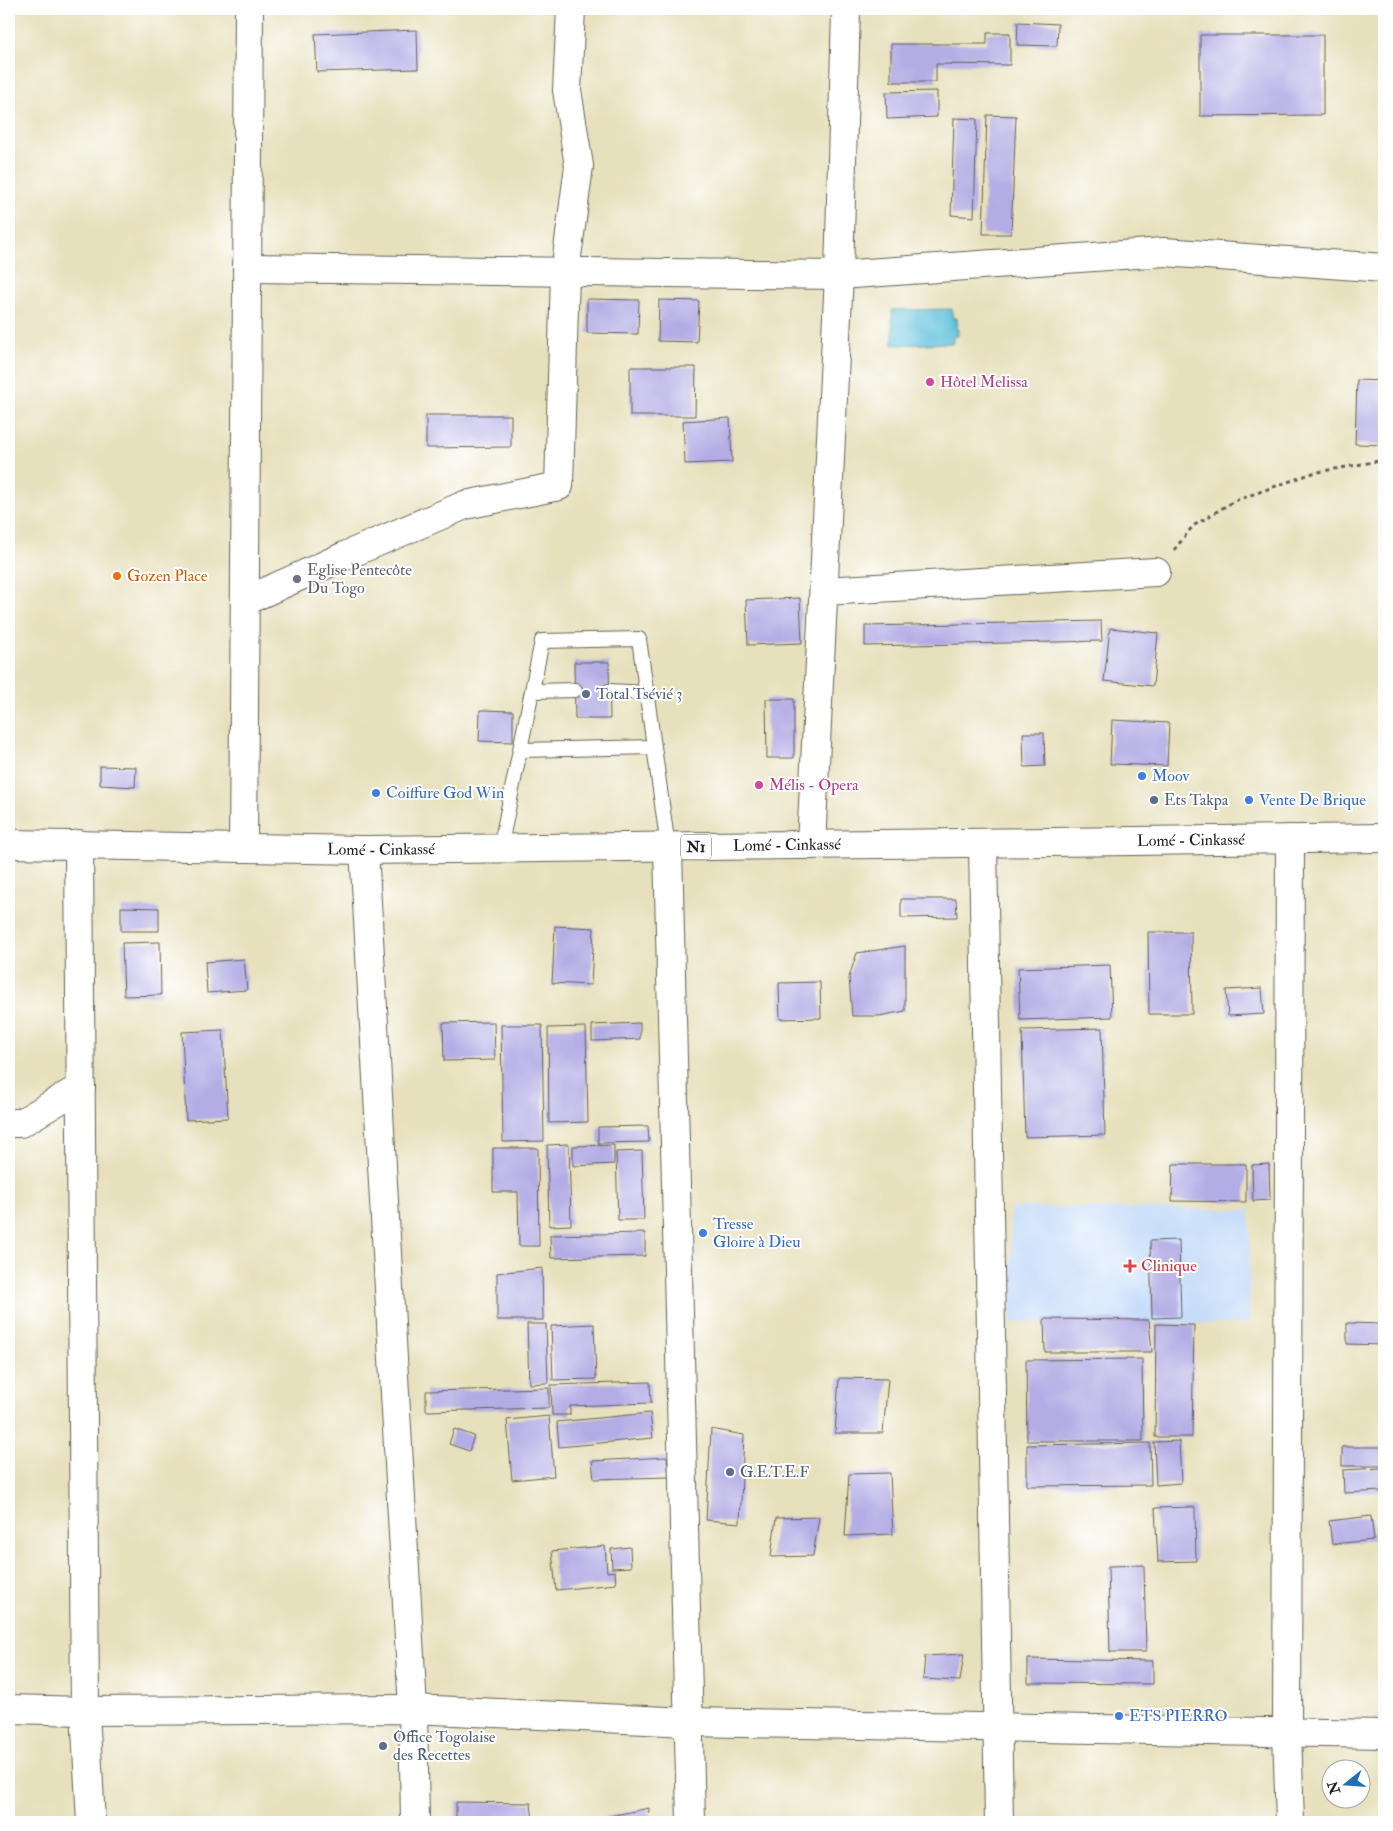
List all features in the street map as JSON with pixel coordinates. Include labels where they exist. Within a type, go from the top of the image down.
[{"type":"main road","points":[[243,848],[249,9]]},
{"type":"main road","points":[[245,601],[465,504],[559,486],[564,272],[579,166],[567,90],[571,9]]},
{"type":"main road","points":[[811,845],[839,275],[846,9]]},
{"type":"main road","points":[[247,268],[839,275],[1164,252],[1384,268]]},
{"type":"main road","points":[[824,591],[1156,572]]},
{"type":"main road","name":"Lomé - Cinkassé","points":[[9,844],[364,850],[1384,838]]},
{"type":"main road","points":[[1290,839],[1286,1732],[1290,1822]]},
{"type":"main road","points":[[983,843],[999,1822]]},
{"type":"main road","points":[[79,844],[85,1711],[91,1822]]},
{"type":"main road","points":[[668,847],[691,1822]]},
{"type":"main road","points":[[364,850],[413,1709],[415,1822]]},
{"type":"main road","points":[[9,1123],[21,1123],[81,1087]]},
{"type":"main road","points":[[9,1710],[413,1709],[688,1722],[1384,1734]]},
{"type":"lane","points":[[500,849],[542,641],[639,639],[668,847]]},
{"type":"lane","points":[[532,691],[575,690]]},
{"type":"lane","points":[[609,691],[646,693]]},
{"type":"lane","points":[[521,750],[654,747]]},
{"type":"path","points":[[1156,572],[1194,526],[1234,502],[1312,473],[1384,460]]},
{"type":"shaded area","name":"Clinique","points":[[1011,1207],[1250,1210],[1249,1324],[1011,1322]]},
{"type":"water","points":[[952,309],[952,318],[957,318],[958,336],[953,336],[953,343],[893,345],[892,310]]},
{"type":"building","points":[[1018,22],[1058,24],[1057,46],[1017,45]]},
{"type":"building","points":[[417,30],[418,69],[317,72],[315,34]]},
{"type":"building","points":[[987,33],[1010,33],[1010,65],[936,64],[936,82],[891,82],[891,44],[987,44]]},
{"type":"building","points":[[1200,35],[1323,35],[1323,115],[1200,116]]},
{"type":"building","points":[[937,91],[937,117],[887,119],[886,92]]},
{"type":"building","points":[[987,115],[1016,116],[1011,234],[983,234]]},
{"type":"building","points":[[954,118],[977,119],[974,217],[951,215]]},
{"type":"building","points":[[587,299],[639,300],[638,334],[587,333]]},
{"type":"building","points":[[659,300],[699,301],[697,342],[658,341]]},
{"type":"building","points":[[630,367],[696,367],[695,416],[630,416]]},
{"type":"building","points":[[1357,380],[1384,381],[1384,445],[1355,444]]},
{"type":"building","points":[[426,415],[511,415],[511,447],[426,448]]},
{"type":"building","points":[[730,418],[732,462],[685,464],[683,421]]},
{"type":"building","points":[[800,598],[802,643],[748,645],[746,600]]},
{"type":"building","points":[[1101,621],[1102,641],[865,646],[865,626]]},
{"type":"building","points":[[1110,628],[1158,633],[1153,686],[1104,681]]},
{"type":"building","points":[[574,662],[609,662],[610,719],[575,719]]},
{"type":"building","points":[[766,699],[794,699],[794,758],[767,758]]},
{"type":"building","points":[[480,710],[513,711],[513,742],[479,741]]},
{"type":"building","points":[[1112,720],[1169,723],[1167,766],[1110,764]]},
{"type":"building","points":[[1023,733],[1044,733],[1045,766],[1024,767]]},
{"type":"building","points":[[100,766],[136,767],[135,787],[100,785]]},
{"type":"building","points":[[901,899],[956,899],[957,917],[901,918]]},
{"type":"building","points":[[121,907],[159,908],[159,931],[121,931]]},
{"type":"building","points":[[555,926],[594,928],[591,985],[552,983]]},
{"type":"building","points":[[1148,932],[1191,932],[1192,1014],[1149,1014]]},
{"type":"building","points":[[160,942],[161,995],[124,996],[122,943]]},
{"type":"building","points":[[905,946],[905,1011],[879,1016],[852,1016],[849,977],[857,953]]},
{"type":"building","points":[[244,959],[247,990],[207,993],[205,962]]},
{"type":"building","points":[[1110,965],[1112,1017],[1020,1020],[1018,968]]},
{"type":"building","points":[[820,982],[821,1018],[780,1019],[779,983]]},
{"type":"building","points":[[1262,988],[1264,1014],[1228,1016],[1226,990]]},
{"type":"building","points":[[494,1022],[495,1060],[444,1061],[443,1023]]},
{"type":"building","points":[[640,1023],[640,1039],[592,1041],[592,1025]]},
{"type":"building","points":[[501,1025],[542,1025],[544,1141],[503,1142]]},
{"type":"building","points":[[586,1027],[588,1122],[549,1123],[548,1028]]},
{"type":"building","points":[[1102,1028],[1105,1135],[1025,1137],[1022,1030]]},
{"type":"building","points":[[223,1030],[228,1118],[186,1120],[182,1032]]},
{"type":"building","points":[[648,1126],[649,1142],[598,1143],[598,1127]]},
{"type":"building","points":[[569,1144],[571,1225],[549,1226],[547,1145]]},
{"type":"building","points":[[614,1145],[614,1164],[573,1166],[573,1146]]},
{"type":"building","points":[[493,1148],[538,1148],[539,1246],[519,1246],[518,1192],[493,1192]]},
{"type":"building","points":[[642,1151],[644,1220],[618,1220],[616,1152]]},
{"type":"building","points":[[1173,1164],[1246,1164],[1246,1202],[1172,1201]]},
{"type":"building","points":[[1269,1164],[1270,1200],[1253,1201],[1252,1165]]},
{"type":"building","points":[[645,1233],[645,1256],[551,1258],[550,1235]]},
{"type":"building","points":[[1179,1240],[1181,1317],[1152,1318],[1150,1241]]},
{"type":"building","points":[[542,1268],[543,1320],[497,1320],[497,1273]]},
{"type":"building","points":[[1044,1319],[1149,1320],[1152,1352],[1045,1352]]},
{"type":"building","points":[[1347,1323],[1383,1324],[1383,1345],[1347,1344]]},
{"type":"building","points":[[527,1324],[546,1324],[548,1383],[529,1384]]},
{"type":"building","points":[[594,1324],[596,1379],[553,1380],[551,1326]]},
{"type":"building","points":[[1156,1324],[1194,1325],[1192,1437],[1155,1437]]},
{"type":"building","points":[[1142,1359],[1143,1441],[1027,1441],[1026,1360]]},
{"type":"building","points":[[839,1378],[888,1379],[883,1433],[835,1433]]},
{"type":"building","points":[[650,1382],[651,1403],[570,1406],[570,1415],[552,1415],[551,1385]]},
{"type":"building","points":[[549,1388],[549,1408],[426,1411],[426,1391]]},
{"type":"building","points":[[650,1413],[653,1438],[559,1447],[557,1422]]},
{"type":"building","points":[[549,1416],[554,1476],[512,1480],[507,1420]]},
{"type":"building","points":[[454,1429],[474,1436],[469,1451],[449,1444]]},
{"type":"building","points":[[711,1429],[744,1435],[740,1523],[706,1520]]},
{"type":"building","points":[[1179,1441],[1181,1483],[1156,1485],[1154,1442]]},
{"type":"building","points":[[1150,1443],[1151,1485],[1027,1486],[1027,1445]]},
{"type":"building","points":[[1342,1447],[1384,1447],[1384,1466],[1342,1466]]},
{"type":"building","points":[[667,1457],[669,1477],[594,1479],[592,1461]]},
{"type":"building","points":[[1382,1468],[1383,1491],[1344,1493],[1343,1470]]},
{"type":"building","points":[[890,1473],[893,1534],[845,1536],[849,1474]]},
{"type":"building","points":[[1195,1507],[1196,1561],[1158,1562],[1155,1508]]},
{"type":"building","points":[[1371,1516],[1374,1540],[1332,1544],[1329,1521]]},
{"type":"building","points":[[819,1517],[813,1556],[771,1557],[776,1518]]},
{"type":"building","points":[[605,1546],[607,1572],[615,1571],[616,1584],[556,1590],[552,1551]]},
{"type":"building","points":[[630,1547],[631,1567],[612,1568],[611,1549]]},
{"type":"building","points":[[1144,1565],[1146,1652],[1110,1652],[1108,1566]]},
{"type":"building","points":[[964,1654],[960,1681],[923,1679],[925,1656]]},
{"type":"building","points":[[1028,1659],[1153,1661],[1153,1684],[1028,1683]]},
{"type":"building","points":[[456,1802],[531,1803],[533,1822],[456,1822]]},
{"type":"building","points":[[649,1808],[648,1822],[604,1822],[605,1817]]},
{"type":"place","name":"Hôtel Melissa","points":[[930,382]]},
{"type":"place","name":"Gozen Place","points":[[117,576]]},
{"type":"place","name":"Eglise Pentecôte Du Togo","points":[[297,579]]},
{"type":"place","name":"Total Tsévié 3","points":[[586,694]]},
{"type":"place","name":"Moov","points":[[1142,776]]},
{"type":"place","name":"Mélis - Opera","points":[[759,785]]},
{"type":"place","name":"Coiffure God Win","points":[[376,793]]},
{"type":"place","name":"Ets Takpa","points":[[1154,800]]},
{"type":"place","name":"Vente De Brique","points":[[1249,800]]},
{"type":"place","name":"Tresse Gloire à Dieu","points":[[703,1233]]},
{"type":"place","name":"Clinique","points":[[1130,1266]]},
{"type":"place","name":"G.E.T.E.F","points":[[730,1472]]},
{"type":"place","name":"ETS PIERRO","points":[[1119,1716]]},
{"type":"place","name":"Office Togolaise des Recettes","points":[[383,1746]]}]
